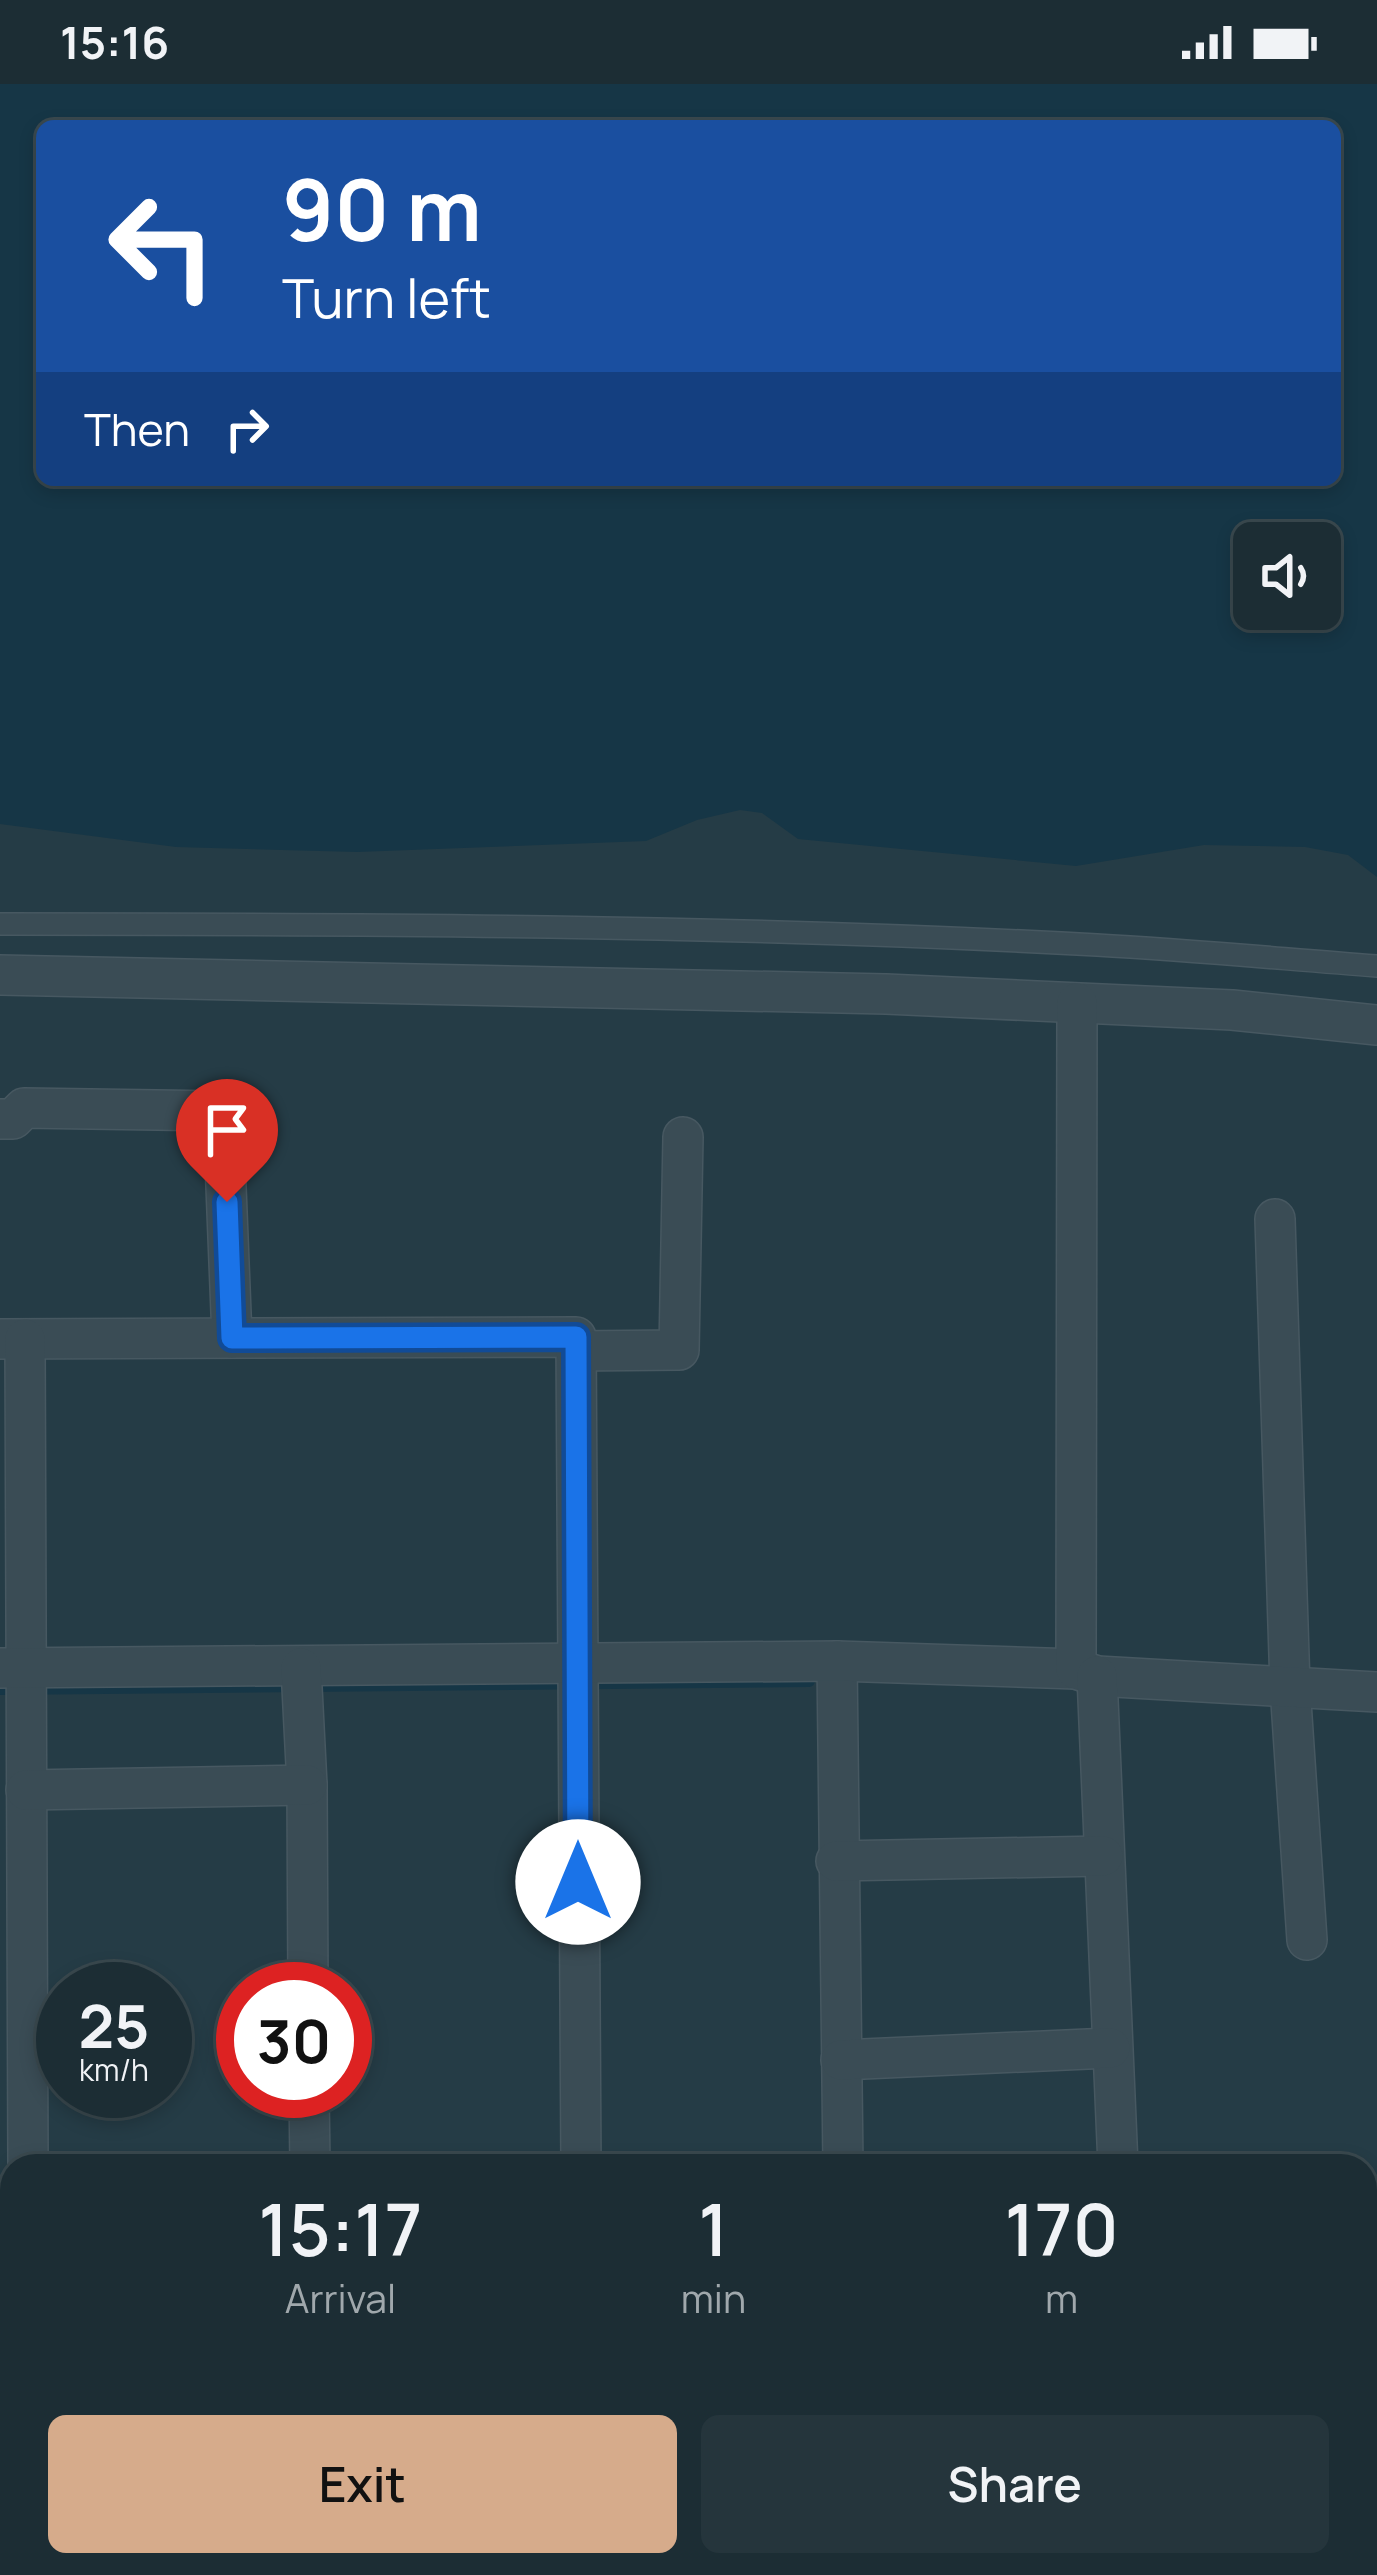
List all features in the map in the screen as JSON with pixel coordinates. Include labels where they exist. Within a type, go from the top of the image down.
[{"type":"street","points":[[0,975],[886,994],[1232,1010],[1377,1025]]},
{"type":"street","points":[[1077,1004],[1087,1672],[1103,1856],[1117,2154]]},
{"type":"street","points":[[0,1119],[13,1119],[23,1108],[223,1111],[232,1338]]},
{"type":"street","points":[[576,1351],[679,1350],[683,1137]]},
{"type":"street","points":[[1275,1219],[1289,1687],[1307,1940]]},
{"type":"street","points":[[28,2154],[12,1339],[576,1337],[581,2154]]},
{"type":"street","points":[[19,1679],[302,1681],[1087,1672],[1377,1692]]},
{"type":"street","points":[[836,1675],[843,2154]]},
{"type":"street","points":[[302,1681],[308,1962]]},
{"type":"street","points":[[18,1783],[307,1785]]},
{"type":"street","points":[[836,1861],[1103,1856]]},
{"type":"street","points":[[841,2060],[1110,2048]]},
{"type":"street","points":[[309,2118],[310,2154]]},
{"type":"lane","points":[[0,925],[238,924],[770,934],[1096,945],[1377,966]]},
{"type":"water","points":[[0,84],[1377,84],[1377,877],[1348,855],[1305,847],[1204,845],[1076,866],[798,839],[762,813],[740,810],[697,820],[646,841],[357,852],[176,847],[0,824]]},
{"type":"waterway","points":[[0,1689],[809,1681]]},
{"type":"route","points":[[227,1202],[232,1338],[576,1337],[578,1882]]}]
